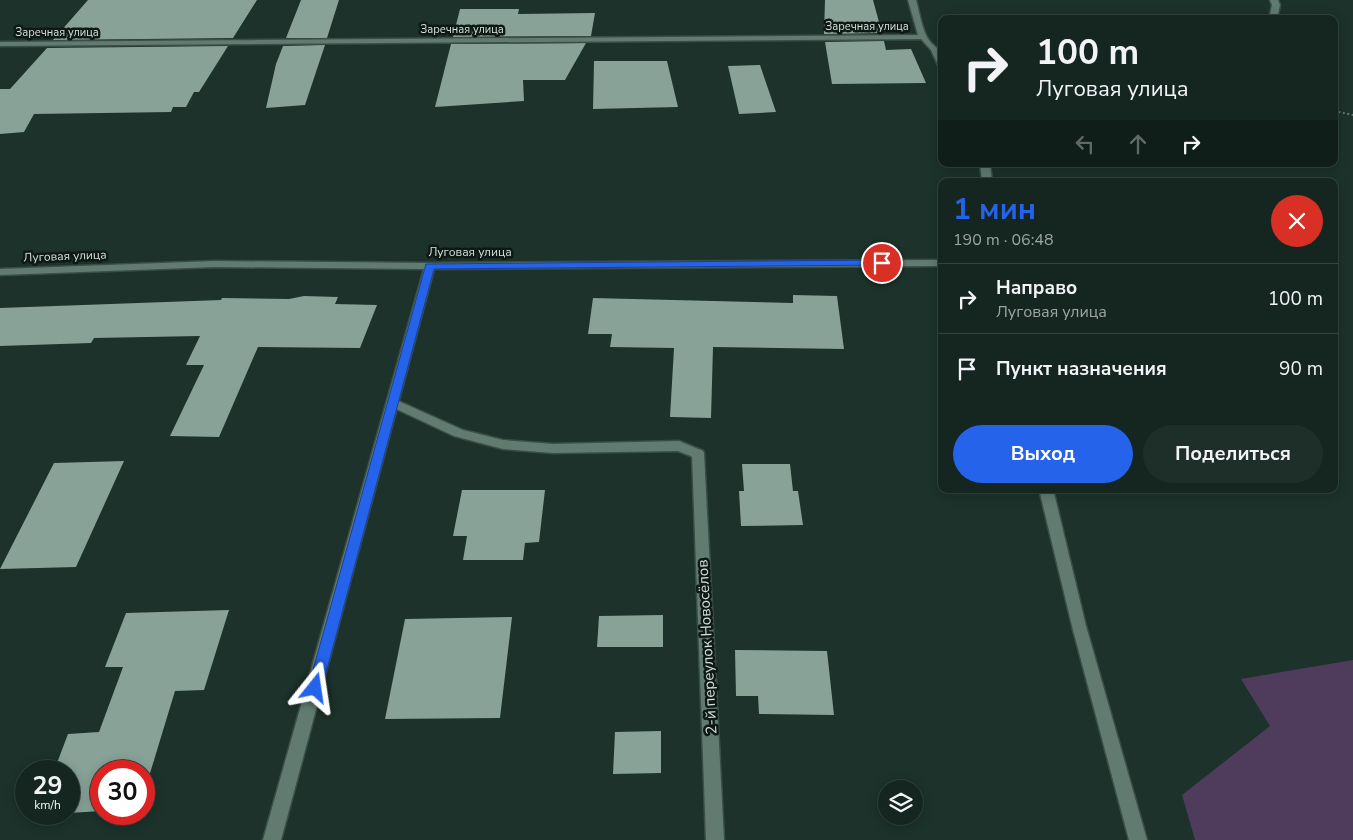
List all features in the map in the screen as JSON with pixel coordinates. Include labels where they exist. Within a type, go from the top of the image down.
[{"type":"street","points":[[912,0],[923,37],[938,49]]},
{"type":"street","points":[[1274,0],[1276,5],[1274,15]]},
{"type":"street","name":"Заречная улица","points":[[0,44],[923,37]]},
{"type":"street","name":"Луговая улица","points":[[0,272],[215,264],[430,266],[938,263]]},
{"type":"street","points":[[272,840],[394,403],[430,266]]},
{"type":"street","name":"2-й переулок Новосёлов","points":[[394,403],[440,426],[482,441],[529,448],[679,446],[698,454],[715,840]]},
{"type":"street","points":[[1047,493],[1079,626],[1138,840]]},
{"type":"path","points":[[1338,112],[1353,115]]},
{"type":"shaded area","points":[[1353,660],[1353,840],[1195,840],[1182,795],[1270,726],[1241,679]]},
{"type":"building","points":[[88,0],[257,0],[233,38],[53,40]]},
{"type":"building","points":[[301,0],[339,0],[327,38],[286,38]]},
{"type":"building","points":[[825,0],[873,0],[882,33],[824,34]]},
{"type":"building","points":[[460,9],[519,9],[518,14],[595,13],[591,36],[453,37]]},
{"type":"building","points":[[884,41],[886,50],[911,49],[926,83],[832,84],[825,42]]},
{"type":"building","points":[[586,43],[565,80],[523,80],[524,101],[435,107],[451,44]]},
{"type":"building","points":[[325,45],[305,105],[266,108],[276,64],[283,46]]},
{"type":"building","points":[[228,46],[199,92],[194,92],[186,107],[173,107],[171,112],[34,114],[24,132],[0,134],[0,89],[10,89],[47,48]]},
{"type":"building","points":[[594,61],[667,61],[678,107],[593,109]]},
{"type":"building","points":[[760,65],[776,112],[739,114],[728,66]]},
{"type":"building","points":[[793,295],[837,296],[844,349],[713,347],[711,418],[670,417],[674,348],[610,347],[612,334],[588,334],[593,298],[793,303]]},
{"type":"building","points":[[304,296],[338,297],[335,304],[377,305],[360,348],[258,347],[219,437],[170,436],[204,365],[186,365],[200,336],[94,338],[91,343],[0,346],[0,308],[221,300],[222,298],[289,299]]},
{"type":"building","points":[[124,461],[76,567],[0,569],[54,463]]},
{"type":"building","points":[[742,464],[790,464],[793,491],[798,491],[803,525],[741,526],[739,491],[744,491]]},
{"type":"building","points":[[462,490],[545,490],[539,542],[525,543],[523,560],[463,560],[467,536],[453,536]]},
{"type":"building","points":[[229,610],[204,690],[175,691],[154,760],[90,760],[90,812],[80,812],[80,760],[58,760],[68,734],[99,732],[123,667],[105,667],[126,613]]},
{"type":"building","points":[[663,615],[663,647],[597,647],[599,616]]},
{"type":"building","points":[[512,617],[500,718],[385,719],[405,619]]},
{"type":"building","points":[[735,650],[827,651],[834,715],[759,714],[758,696],[736,696]]},
{"type":"building","points":[[661,731],[661,773],[613,774],[615,732]]},
{"type":"route","points":[[315,688],[430,266],[882,263]]}]
